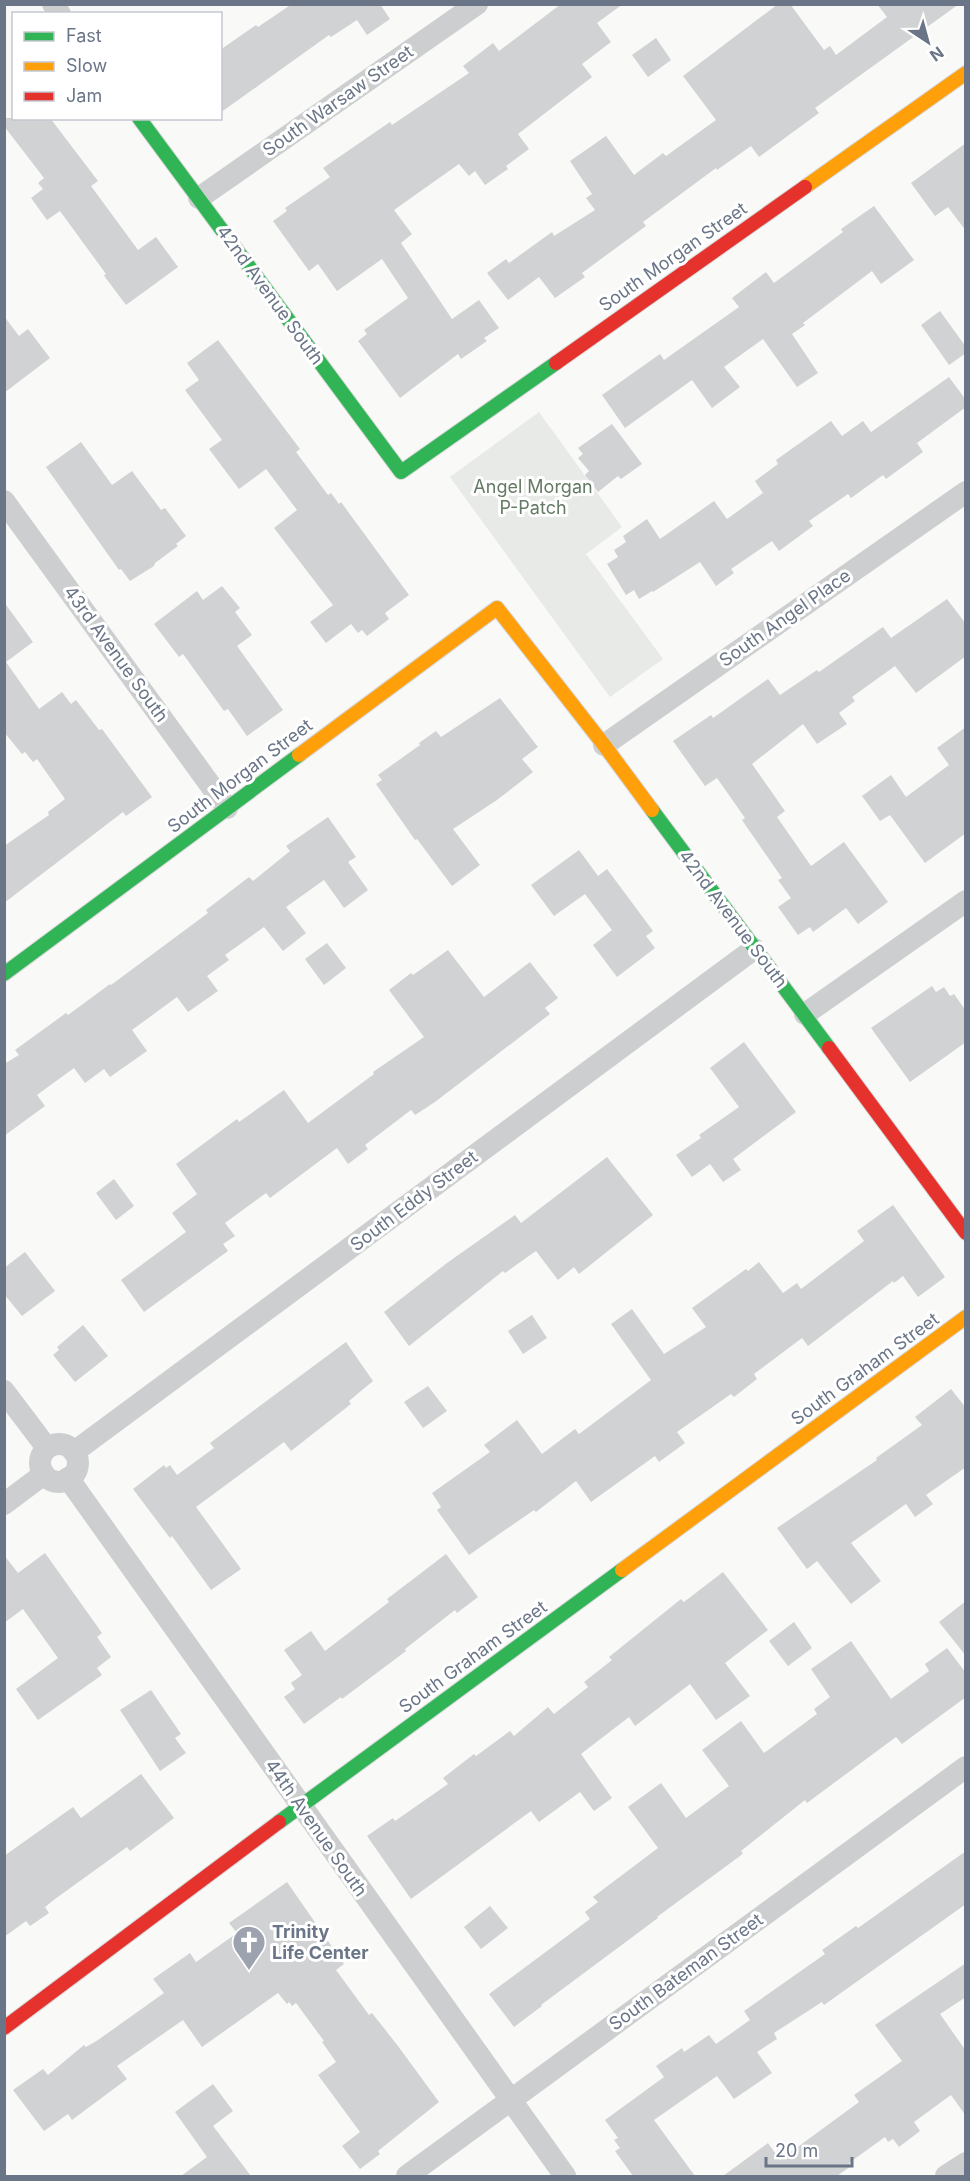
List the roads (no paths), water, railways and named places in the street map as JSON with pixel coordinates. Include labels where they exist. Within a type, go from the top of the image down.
[{"type":"street","name":"South Warsaw Street","points":[[199,198],[477,4]]},
{"type":"street","name":"South Morgan Street","points":[[401,472],[966,73]]},
{"type":"street","name":"42nd Avenue South","points":[[140,120],[401,472]]},
{"type":"street","name":"South Angel Place","points":[[604,745],[966,492]]},
{"type":"street","name":"43rd Avenue South","points":[[4,501],[227,808]]},
{"type":"street","name":"42nd Avenue South","points":[[497,608],[604,745],[966,1233]]},
{"type":"street","name":"South Morgan Street","points":[[4,974],[497,608]]},
{"type":"street","points":[[805,1014],[966,901]]},
{"type":"street","name":"South Eddy Street","points":[[74,1452],[754,949]]},
{"type":"street","name":"South Graham Street","points":[[4,2028],[301,1805],[966,1317]]},
{"type":"street","points":[[4,1391],[47,1448]]},
{"type":"street","points":[[62,1444],[74,1452],[77,1466],[68,1479],[52,1480],[44,1474],[40,1460],[47,1448],[62,1444]]},
{"type":"street","points":[[4,1503],[44,1474]]},
{"type":"street","name":"44th Avenue South","points":[[68,1479],[565,2176]]},
{"type":"street","name":"South Bateman Street","points":[[408,2176],[966,1767]]},
{"type":"street","points":[[946,2176],[966,2163]]},
{"type":"place","name":"Trinity Life Center","points":[[249,1971]]},
{"type":"park label","name":"Angel Morgan P-Patch","points":[[533,497]]}]
